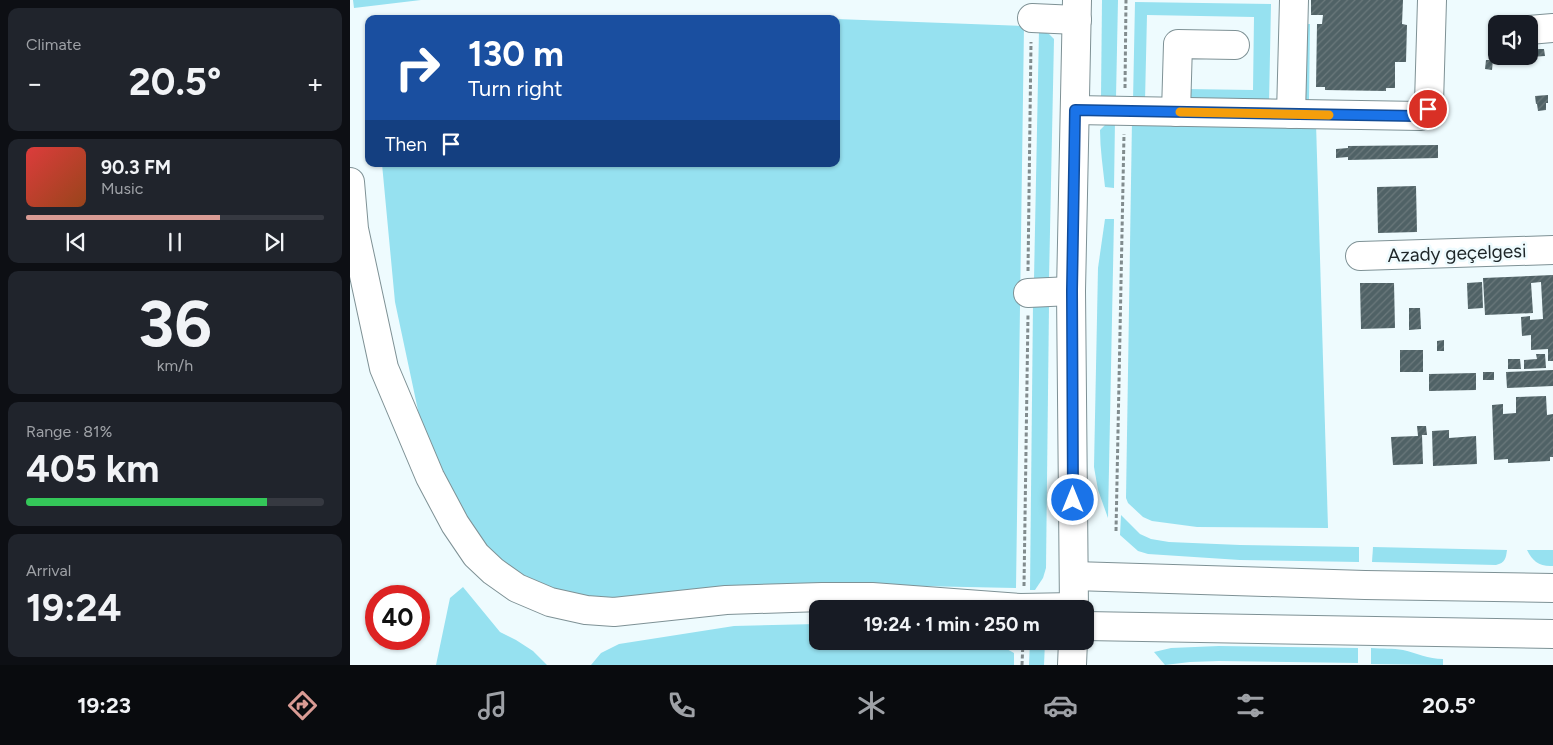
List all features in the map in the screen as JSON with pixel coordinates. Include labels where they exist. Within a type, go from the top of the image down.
[{"type":"street","points":[[1291,114],[1294,0]]},
{"type":"street","points":[[1075,110],[1421,116],[1425,113],[1429,104],[1432,0]]},
{"type":"street","points":[[1032,18],[1077,10],[1072,291],[1074,576],[1076,600]]},
{"type":"street","points":[[1538,29],[1553,28]]},
{"type":"street","points":[[1176,112],[1178,44],[1235,45]]},
{"type":"street","points":[[350,182],[354,229],[384,368],[430,476],[455,524],[476,554],[493,571],[517,588],[550,602],[586,610],[614,612],[726,600],[822,596],[912,600]]},
{"type":"street","name":"Azady geçelgesi","points":[[1360,256],[1553,250]]},
{"type":"street","points":[[1028,293],[1072,291]]},
{"type":"street","points":[[1074,576],[1365,585],[1553,588]]},
{"type":"street","points":[[1094,615],[1553,634]]},
{"type":"street","points":[[1072,665],[1073,650]]},
{"type":"path","points":[[1124,89],[1126,0]]},
{"type":"path","points":[[1116,531],[1124,130]]},
{"type":"path","points":[[1022,665],[1023,650]]},
{"type":"shaded area","points":[[353,0],[421,0],[354,8]]},
{"type":"shaded area","points":[[1102,0],[1118,0],[1116,97],[1101,97]]},
{"type":"shaded area","points":[[1135,2],[1271,4],[1269,103],[1193,100],[1189,97],[1187,89],[1253,90],[1254,17],[1147,15],[1145,101],[1133,101]]},
{"type":"shaded area","points":[[840,19],[1024,26],[1016,588],[818,584],[685,596],[577,600],[504,571],[459,515],[419,415],[395,302],[382,167],[840,167]]},
{"type":"shaded area","points":[[1302,24],[1310,24],[1309,100],[1301,100]]},
{"type":"shaded area","points":[[1039,30],[1049,34],[1054,39],[1049,279],[1034,279]]},
{"type":"shaded area","points":[[1115,120],[1114,188],[1105,187],[1100,130]]},
{"type":"shaded area","points":[[1132,120],[1316,123],[1328,528],[1197,527],[1152,521],[1143,517],[1128,503],[1126,498]]},
{"type":"shaded area","points":[[1105,219],[1114,219],[1108,518],[1098,490],[1094,467],[1098,268]]},
{"type":"shaded area","points":[[1033,304],[1049,305],[1046,568],[1043,578],[1035,590],[1030,590]]},
{"type":"shaded area","points":[[1121,515],[1140,534],[1151,539],[1169,542],[1240,545],[1359,547],[1359,562],[1240,560],[1148,554],[1138,551],[1120,535]]},
{"type":"shaded area","points":[[1373,547],[1507,550],[1504,560],[1496,565],[1372,562]]},
{"type":"shaded area","points":[[1527,550],[1553,550],[1553,566],[1537,562]]},
{"type":"shaded area","points":[[463,587],[500,632],[533,651],[547,665],[436,665],[450,598]]},
{"type":"shaded area","points":[[809,624],[809,650],[1009,650],[1014,653],[1014,665],[591,665],[601,653],[619,644],[734,626]]},
{"type":"shaded area","points":[[1219,646],[1358,648],[1358,663],[1219,661],[1165,665],[1154,652],[1171,648]]},
{"type":"shaded area","points":[[1371,648],[1399,649],[1427,657],[1443,659],[1443,665],[1371,664]]},
{"type":"shaded area","points":[[1030,650],[1045,650],[1044,665],[1029,665]]},
{"type":"building","points":[[1311,0],[1403,0],[1402,24],[1407,25],[1406,62],[1395,62],[1395,88],[1386,88],[1386,91],[1325,90],[1325,87],[1316,87],[1317,24],[1322,24],[1323,15],[1311,15]]},
{"type":"building","points":[[1538,49],[1544,49],[1545,56],[1538,56]]},
{"type":"building","points":[[1486,60],[1488,60],[1488,65],[1492,65],[1492,70],[1485,69]]},
{"type":"building","points":[[1548,95],[1546,110],[1538,111],[1535,96]]},
{"type":"building","points":[[1438,145],[1438,158],[1348,160],[1348,157],[1336,158],[1336,149],[1348,148],[1348,146]]},
{"type":"building","points":[[1416,186],[1417,232],[1378,233],[1377,187]]},
{"type":"building","points":[[1553,275],[1553,361],[1548,361],[1548,349],[1531,350],[1531,335],[1522,336],[1521,317],[1530,316],[1530,320],[1543,319],[1541,282],[1531,283],[1533,313],[1485,315],[1483,278]]},
{"type":"building","points":[[1482,282],[1483,308],[1468,309],[1467,283]]},
{"type":"building","points":[[1360,283],[1394,283],[1395,328],[1361,329]]},
{"type":"building","points":[[1409,308],[1420,308],[1421,329],[1409,330]]},
{"type":"building","points":[[1444,340],[1444,351],[1437,351],[1437,341]]},
{"type":"building","points":[[1400,350],[1423,350],[1423,372],[1400,372]]},
{"type":"building","points":[[1536,354],[1545,354],[1546,368],[1524,369],[1524,360],[1537,359]]},
{"type":"building","points":[[1508,359],[1520,359],[1521,369],[1508,369]]},
{"type":"building","points":[[1553,370],[1553,386],[1507,388],[1506,372]]},
{"type":"building","points":[[1483,372],[1494,372],[1494,380],[1483,380]]},
{"type":"building","points":[[1476,373],[1476,390],[1429,391],[1429,374]]},
{"type":"building","points":[[1546,396],[1547,415],[1553,414],[1553,457],[1550,457],[1550,461],[1508,463],[1508,459],[1494,460],[1492,405],[1503,404],[1503,414],[1516,413],[1516,397]]},
{"type":"building","points":[[1417,426],[1426,426],[1427,435],[1422,435],[1423,464],[1393,465],[1391,437],[1418,436]]},
{"type":"building","points":[[1449,430],[1449,438],[1476,436],[1477,464],[1433,466],[1432,431]]},
{"type":"slow traffic","points":[[1180,112],[1329,115]]},
{"type":"route","points":[[1073,500],[1072,291],[1075,110],[1421,116],[1428,109]]}]
